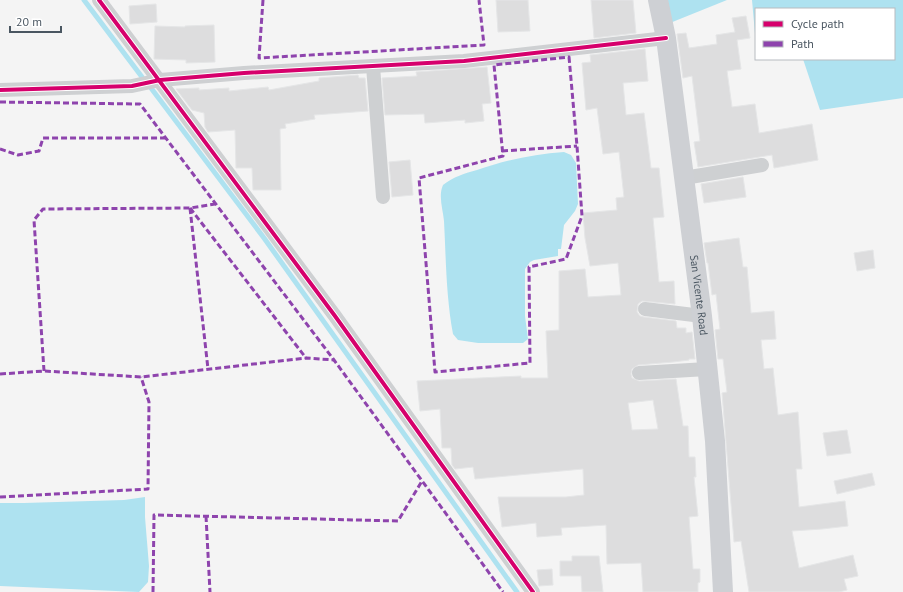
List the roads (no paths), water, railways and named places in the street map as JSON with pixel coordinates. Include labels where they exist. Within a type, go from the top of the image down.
[{"type":"street","points":[[99,0],[160,80],[339,323],[534,592]]},
{"type":"street","name":"San Vicente Road","points":[[658,0],[666,38],[708,369],[715,441],[723,592]]},
{"type":"street","points":[[0,90],[132,86],[160,80],[244,73],[464,61],[666,38]]},
{"type":"street","points":[[373,66],[384,197]]},
{"type":"street","points":[[684,178],[762,165]]},
{"type":"street","points":[[645,309],[702,316]]},
{"type":"street","points":[[640,373],[708,369]]},
{"type":"water","points":[[662,0],[727,0],[665,25]]},
{"type":"water","points":[[752,0],[903,0],[903,98],[820,110],[803,60],[895,60],[895,8],[755,8],[755,34]]},
{"type":"water","points":[[564,152],[571,155],[576,163],[578,204],[575,211],[564,225],[561,249],[558,249],[558,256],[534,260],[530,262],[525,269],[525,316],[528,339],[523,343],[478,343],[458,340],[453,334],[449,306],[444,221],[441,198],[443,185],[468,172],[499,163],[531,156]]},
{"type":"water","points":[[145,497],[149,566],[148,582],[139,592],[0,586],[0,503],[124,500]]},
{"type":"waterway","points":[[84,0],[142,77]]},
{"type":"waterway","points":[[151,88],[264,238],[517,592]]}]
